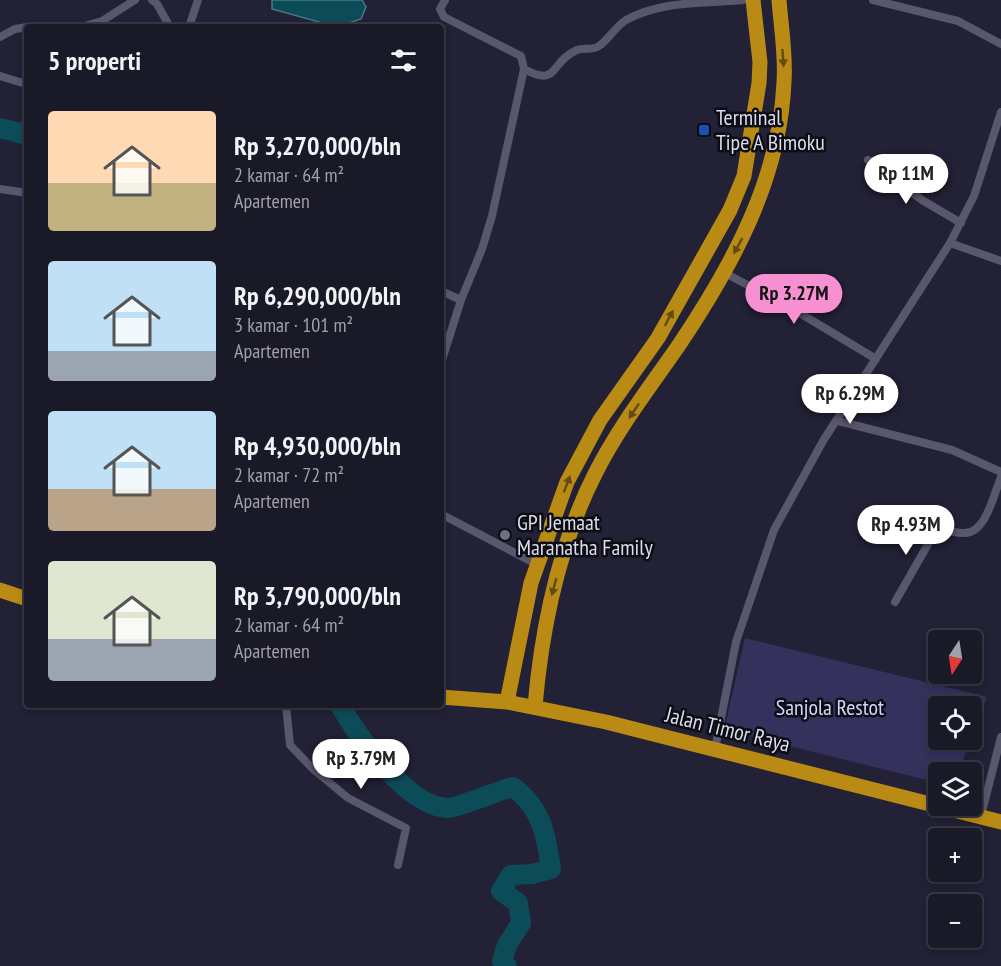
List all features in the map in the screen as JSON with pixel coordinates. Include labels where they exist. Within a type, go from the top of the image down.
[{"type":"highway","points":[[507,702],[537,564],[567,482],[597,425],[658,338],[730,210],[744,176],[755,117],[760,62],[753,0]]},
{"type":"highway","points":[[535,706],[543,633],[563,556],[595,475],[616,437],[681,341],[723,273],[761,196],[779,122],[784,81],[779,0]]},
{"type":"highway","points":[[755,117],[779,122]]},
{"type":"highway","points":[[597,425],[616,437]]},
{"type":"highway","points":[[0,590],[24,598]]},
{"type":"highway","name":"Jalan Timor Raya","points":[[444,697],[535,706],[928,803]]},
{"type":"highway","name":"Jalan Timor Raya","points":[[981,816],[1001,822]]},
{"type":"street","points":[[95,24],[135,0]]},
{"type":"street","points":[[153,0],[168,24]]},
{"type":"street","points":[[190,24],[198,0]]},
{"type":"street","points":[[444,354],[492,216],[524,69],[521,56],[444,17],[440,9],[445,0]]},
{"type":"street","points":[[524,69],[539,77],[548,76],[559,63],[577,50],[598,48],[625,21],[660,7],[678,2],[700,4],[743,0]]},
{"type":"street","points":[[873,0],[958,21],[1001,44]]},
{"type":"street","points":[[0,37],[15,29],[24,28]]},
{"type":"street","points":[[0,76],[23,83]]},
{"type":"street","points":[[715,749],[736,642],[774,530],[806,468],[951,243],[974,196],[1001,112]]},
{"type":"street","points":[[868,160],[922,200],[961,223]]},
{"type":"street","points":[[0,189],[24,193]]},
{"type":"street","points":[[951,243],[1001,261]]},
{"type":"street","points":[[723,273],[793,309],[876,358]]},
{"type":"street","points":[[444,292],[461,300]]},
{"type":"street","points":[[838,421],[933,444],[1001,472]]},
{"type":"street","points":[[895,602],[935,532],[969,534],[978,528],[1001,477]]},
{"type":"street","points":[[444,516],[537,564]]},
{"type":"street","points":[[286,708],[290,744],[313,770],[348,798],[406,828],[398,865]]},
{"type":"street","points":[[982,812],[1001,737]]},
{"type":"green space","name":"Sanjola Restot","points":[[745,638],[987,697],[982,710],[982,696],[928,696],[928,750],[967,750],[962,762],[928,762],[928,780],[724,730]]},
{"type":"shaded area","points":[[272,0],[362,0],[366,7],[361,19],[346,24],[326,24],[272,9]]},
{"type":"waterway","points":[[0,128],[24,133]]},
{"type":"waterway","points":[[342,708],[385,768],[416,796],[432,804],[451,808],[513,787],[523,795],[536,813],[544,833],[551,869],[532,874],[511,875],[501,891],[518,903],[521,923],[507,945],[502,961],[507,966]]},
{"type":"place","name":"Terminal Tipe A Bimoku","points":[[704,130]]},
{"type":"place","name":"GPI Jemaat Maranatha Family","points":[[505,535]]}]
